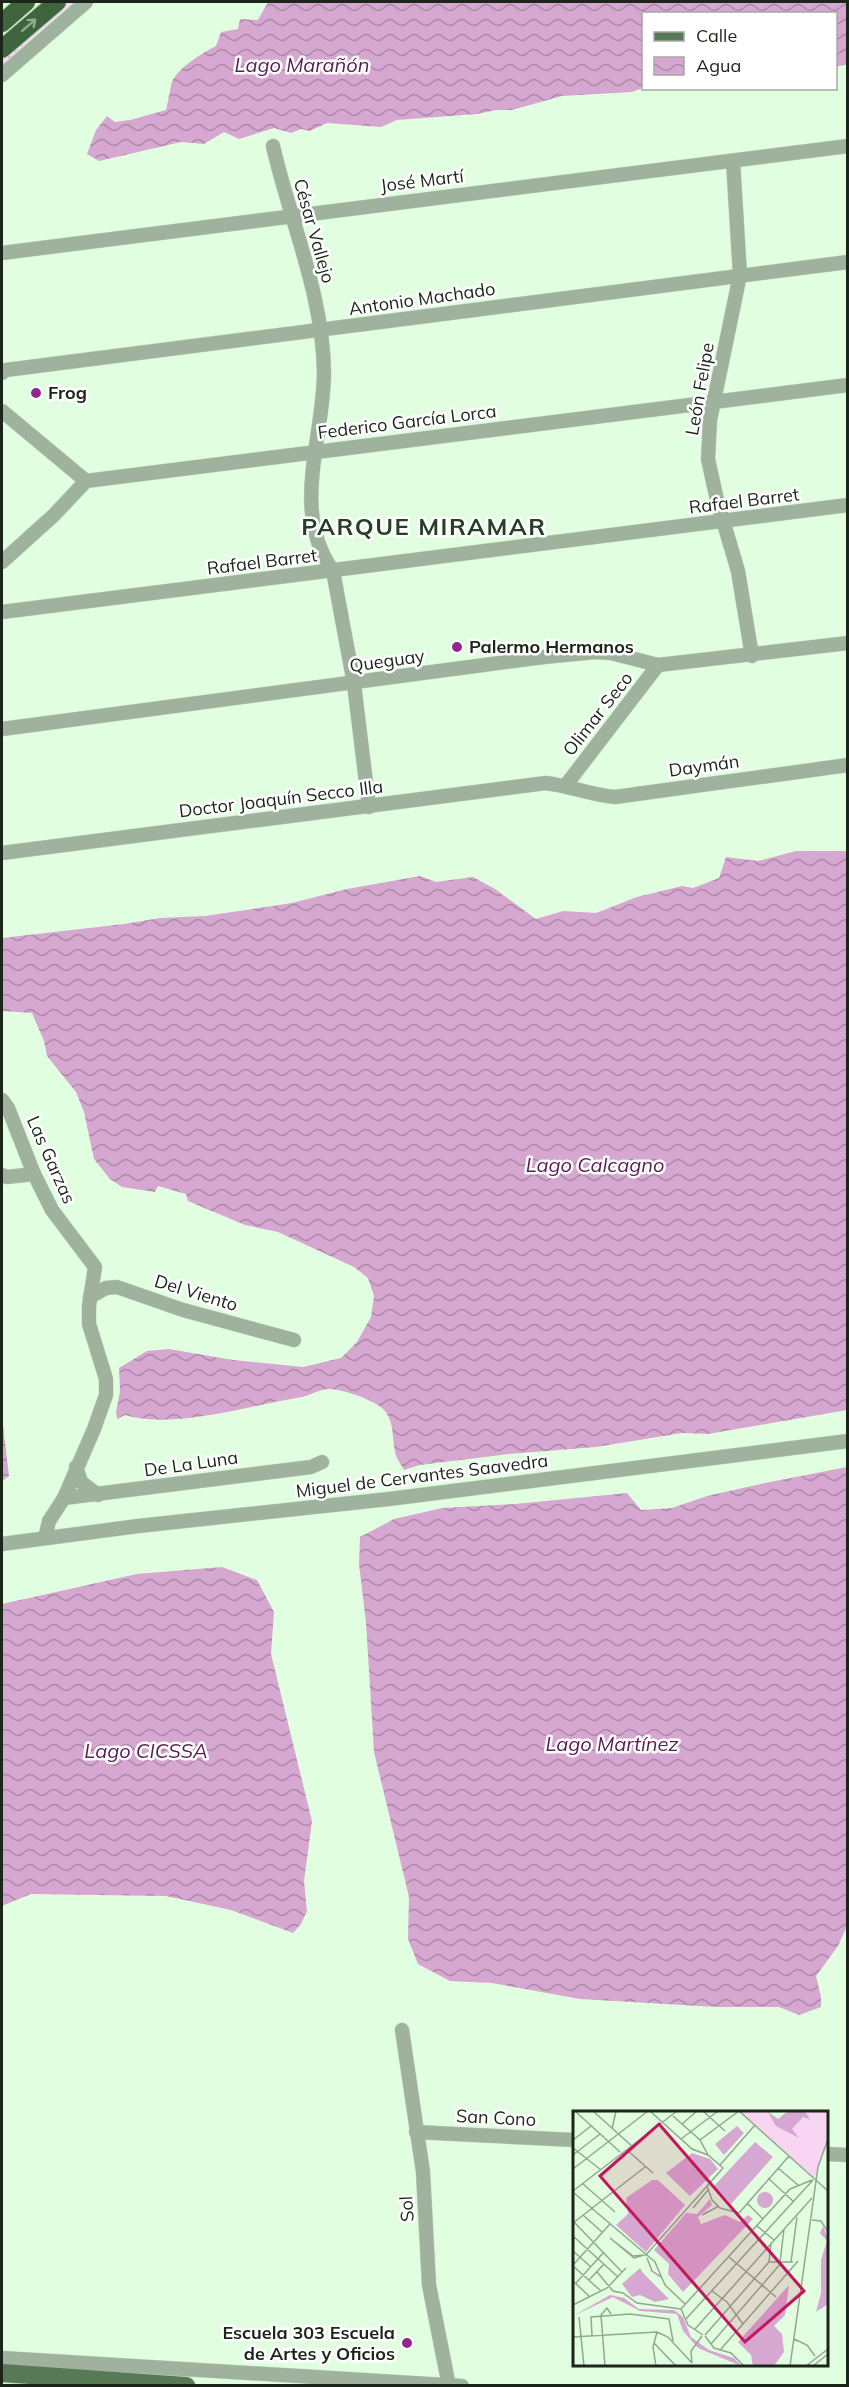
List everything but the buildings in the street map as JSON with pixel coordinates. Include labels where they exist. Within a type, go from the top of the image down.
[{"type":"highway","points":[[2,23],[26,2]]},
{"type":"highway","points":[[2,49],[57,2]]},
{"type":"main road","points":[[2,2373],[186,2385]]},
{"type":"street","points":[[2,75],[86,2]]},
{"type":"street","name":"César Vallejo","points":[[273,146],[283,193],[293,215],[314,300],[323,351],[323,391],[310,493],[312,517],[324,559],[333,571],[354,684],[369,807]]},
{"type":"street","name":"José Martí","points":[[2,254],[293,215],[848,146]]},
{"type":"street","name":"León Felipe","points":[[733,161],[740,275],[707,439],[708,459],[738,571],[752,656]]},
{"type":"street","name":"Antonio Machado","points":[[2,373],[6,370],[848,262]]},
{"type":"street","name":"Federico García Lorca","points":[[86,481],[489,431],[714,400],[848,385]]},
{"type":"street","points":[[2,411],[86,481],[54,515],[2,562]]},
{"type":"street","name":"Rafael Barret","points":[[2,612],[848,505]]},
{"type":"street","name":"Queguay","points":[[2,729],[595,652],[611,653],[658,665],[752,656],[848,643]]},
{"type":"street","name":"Olimar Seco","points":[[566,785],[658,665]]},
{"type":"street","name":"Daymán","points":[[566,785],[598,795],[615,796],[848,765]]},
{"type":"street","name":"Doctor Joaquín Secco Illa","points":[[2,853],[546,783],[566,785]]},
{"type":"street","name":"Las Garzas","points":[[2,1100],[8,1108],[34,1174],[52,1210],[95,1266],[117,1287]]},
{"type":"street","points":[[2,1176],[34,1174]]},
{"type":"street","points":[[45,1538],[49,1521],[64,1498],[106,1395],[106,1379],[89,1324],[95,1266]]},
{"type":"street","points":[[90,1297],[106,1288],[117,1287]]},
{"type":"street","name":"Del Viento","points":[[117,1287],[183,1310],[294,1340]]},
{"type":"street","name":"Miguel de Cervantes Saavedra","points":[[2,1544],[848,1442]]},
{"type":"street","name":"De La Luna","points":[[64,1498],[311,1467],[322,1461]]},
{"type":"street","points":[[76,1467],[81,1482],[98,1495]]},
{"type":"street","name":"Sol","points":[[402,2030],[423,2172],[429,2285],[449,2385]]},
{"type":"street","name":"San Cono","points":[[417,2132],[573,2140]]},
{"type":"street","points":[[828,2154],[848,2155]]},
{"type":"street","points":[[2,2358],[379,2383],[462,2385]]},
{"type":"shaded area","points":[[68,2],[75,2],[2,65],[2,59]]},
{"type":"water","name":"Lago Marañón","points":[[268,2],[847,2],[847,64],[837,67],[837,12],[642,12],[642,88],[632,92],[562,96],[512,110],[397,120],[381,127],[327,123],[310,131],[301,129],[291,133],[274,128],[239,139],[224,132],[204,144],[181,142],[99,161],[87,154],[96,130],[107,116],[115,122],[166,110],[172,82],[179,71],[216,46],[221,32],[238,29],[240,19],[258,20]]},
{"type":"water","name":"Lago Calcagno","points":[[796,851],[847,851],[847,1410],[708,1434],[682,1433],[596,1447],[509,1454],[420,1465],[404,1470],[395,1452],[392,1427],[384,1410],[366,1399],[334,1389],[213,1415],[167,1420],[125,1415],[117,1419],[120,1391],[119,1368],[147,1351],[169,1349],[233,1360],[303,1367],[341,1358],[357,1342],[371,1317],[374,1296],[368,1278],[354,1267],[278,1232],[245,1225],[188,1201],[186,1194],[158,1186],[155,1192],[122,1187],[110,1179],[94,1159],[84,1112],[76,1092],[47,1056],[44,1041],[32,1013],[2,1011],[2,938],[160,918],[205,916],[292,903],[347,889],[420,876],[436,882],[473,877],[495,889],[536,919],[563,911],[596,913],[637,897],[682,886],[693,888],[719,878],[726,857],[758,861]]},
{"type":"water","points":[[2,1416],[9,1476],[2,1481]]},
{"type":"water","name":"Lago Martínez","points":[[847,1467],[847,1926],[838,1946],[816,1976],[821,2007],[799,2015],[779,2007],[717,2007],[580,1999],[492,1983],[450,1981],[418,1964],[408,1939],[409,1897],[374,1752],[366,1623],[359,1564],[360,1537],[394,1519],[442,1508],[515,1504],[627,1493],[641,1510],[672,1508],[707,1496]]},
{"type":"water","name":"Lago CICSSA","points":[[222,1567],[257,1580],[274,1612],[271,1654],[312,1821],[304,1881],[307,1911],[301,1924],[293,1933],[231,1910],[166,1896],[31,1894],[2,1906],[2,1604],[137,1574]]},
{"type":"place","name":"Frog","points":[[36,393]]},
{"type":"place","name":"Palermo Hermanos","points":[[457,647]]},
{"type":"place","name":"Escuela 303 Escuela de Artes y Oficios","points":[[407,2343]]},
{"type":"district","name":"PARQUE MIRAMAR","points":[[424,527]]}]
